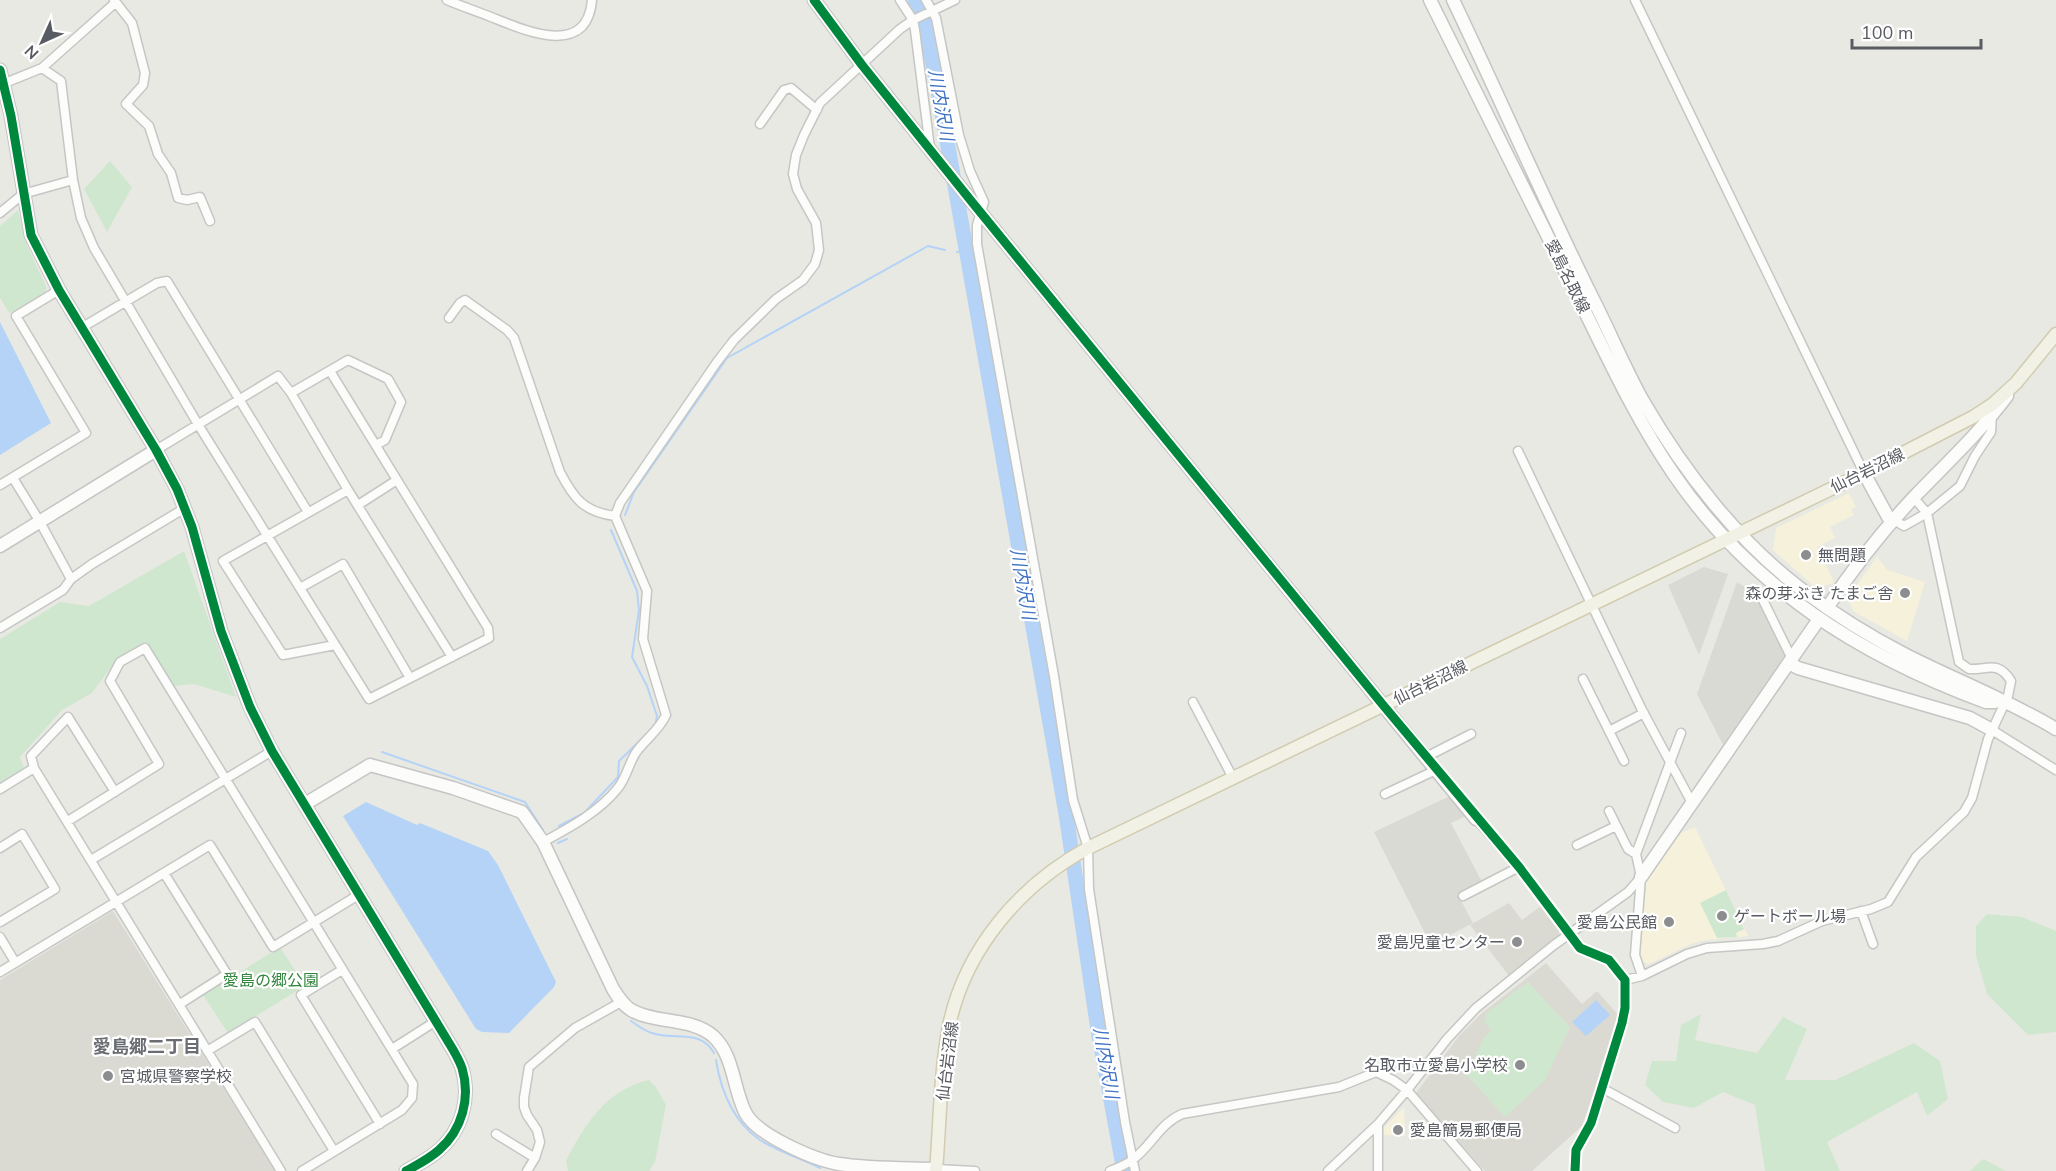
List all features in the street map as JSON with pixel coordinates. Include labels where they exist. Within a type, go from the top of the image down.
[{"type":"main road","name":"仙台岩沼線","points":[[936,1170],[945,1048],[960,990],[984,944],[1011,907],[1028,890],[1063,863],[1084,850],[1973,417],[1992,410],[2056,334]]},
{"type":"street","points":[[447,0],[523,31],[551,35],[565,34],[579,29],[589,17],[592,0]]},
{"type":"street","points":[[814,0],[862,65],[934,155],[1476,819],[1519,867],[1580,948],[1610,960],[1625,980],[1625,1008],[1622,1023],[1591,1123],[1576,1150],[1575,1171]]},
{"type":"street","points":[[900,0],[915,19],[934,155]]},
{"type":"street","points":[[926,0],[931,12],[961,145],[984,202],[977,225],[979,256],[1054,676],[1073,800],[1084,850],[1131,1161],[1135,1171]]},
{"type":"street","points":[[543,842],[572,826],[618,788],[637,751],[659,729],[666,715],[643,639],[647,591],[615,516],[620,503],[722,354],[776,299],[803,280],[815,264],[819,250],[816,223],[797,189],[793,165],[804,135],[820,103],[900,29],[915,19],[955,0]]},
{"type":"street","name":"愛島名取線","points":[[1431,0],[1619,379],[1675,476],[1726,539],[1773,583],[1823,613]]},
{"type":"street","name":"愛島名取線","points":[[1453,0],[1548,208],[1643,401],[1705,491],[1740,532],[1823,613]]},
{"type":"street","points":[[1635,0],[1863,472],[1888,517],[1904,526],[1927,513],[1960,486],[1975,456],[1991,432],[1992,410]]},
{"type":"street","points":[[2,84],[42,68],[114,1],[132,23],[145,73],[143,85],[126,104],[149,126],[158,154],[171,173],[178,198],[187,200],[200,197],[210,221]]},
{"type":"street","points":[[42,68],[61,81],[74,180],[81,218],[87,234],[199,426],[369,699],[489,638],[488,628],[330,371]]},
{"type":"street","points":[[0,70],[31,235],[58,290],[156,450],[185,508],[221,632],[249,707],[272,751],[360,894],[462,1068],[466,1091],[463,1112],[454,1133],[438,1151],[411,1170]]},
{"type":"street","points":[[760,124],[784,90],[791,88],[817,110]]},
{"type":"street","points":[[0,213],[24,194],[74,180]]},
{"type":"street","points":[[81,327],[157,283],[167,281],[308,512]]},
{"type":"street","points":[[0,485],[86,433],[16,316],[58,290]]},
{"type":"street","points":[[448,318],[465,300],[507,330],[514,338],[560,472],[567,485],[581,503],[591,511],[615,516]]},
{"type":"street","points":[[291,393],[348,360],[388,379],[401,402],[385,440],[376,445]]},
{"type":"street","points":[[0,546],[278,376],[291,393],[348,490],[452,657]]},
{"type":"street","points":[[1328,1171],[1378,1124],[1447,1039],[1476,1008],[1569,934],[1628,892],[1641,877],[1691,801],[1856,567],[1894,520],[1992,410]]},
{"type":"street","points":[[1518,451],[1644,713],[1691,801]]},
{"type":"street","points":[[13,478],[71,579]]},
{"type":"street","points":[[358,504],[397,480]]},
{"type":"street","points":[[335,645],[283,655],[223,561],[348,490]]},
{"type":"street","points":[[1625,980],[1642,976],[1687,954],[1707,948],[1778,941],[1822,921],[1888,902],[1916,857],[1964,812],[1972,798],[1992,730],[2011,690],[2011,681],[2007,674],[1992,666],[1969,669],[1959,662],[1927,513],[1914,498]]},
{"type":"street","points":[[0,628],[63,590],[71,579],[185,508]]},
{"type":"street","points":[[300,588],[343,564],[410,678]]},
{"type":"street","points":[[1761,596],[1791,661],[1798,668],[1970,718],[2056,770]]},
{"type":"street","points":[[1823,613],[1867,649],[1917,675],[1986,702],[2006,703],[2056,729]]},
{"type":"street","points":[[68,821],[159,764],[110,681],[120,662],[145,648],[413,1084],[412,1098],[402,1110],[302,1171]]},
{"type":"street","points":[[1583,679],[1624,761]]},
{"type":"street","points":[[1193,702],[1233,778]]},
{"type":"street","points":[[1609,730],[1644,713]]},
{"type":"street","points":[[115,792],[68,717],[30,756],[34,768],[281,1171]]},
{"type":"street","points":[[1642,976],[1635,955],[1641,877],[1636,854],[1681,733]]},
{"type":"street","points":[[1426,757],[1471,734]]},
{"type":"street","points":[[92,860],[272,751]]},
{"type":"street","points":[[305,804],[370,765],[453,788],[522,812],[543,842],[621,1002],[630,1010],[688,1024],[705,1030],[714,1037],[722,1046],[744,1110],[753,1123],[771,1137],[832,1167],[975,1171]]},
{"type":"street","points":[[0,789],[34,768]]},
{"type":"street","points":[[1385,794],[1436,770]]},
{"type":"street","points":[[1609,811],[1628,849],[1636,854]]},
{"type":"street","points":[[1577,845],[1616,826]]},
{"type":"street","points":[[0,848],[22,834],[56,889],[0,922]]},
{"type":"street","points":[[0,972],[210,845],[273,947],[360,894]]},
{"type":"street","points":[[1463,896],[1519,867]]},
{"type":"street","points":[[164,873],[227,974],[180,1004]]},
{"type":"street","points":[[1861,911],[1874,944]]},
{"type":"street","points":[[0,937],[15,962]]},
{"type":"street","points":[[342,970],[301,995],[380,1124]]},
{"type":"street","points":[[526,1171],[535,1158],[540,1142],[539,1135],[524,1107],[529,1067],[575,1028],[621,1002]]},
{"type":"street","points":[[392,1048],[436,1021]]},
{"type":"street","points":[[207,1050],[255,1022],[334,1151]]},
{"type":"street","points":[[1113,1170],[1131,1161],[1163,1126],[1172,1118],[1182,1114],[1339,1087],[1376,1072],[1407,1090],[1477,1171]]},
{"type":"street","points":[[1602,1088],[1675,1128]]},
{"type":"street","points":[[1378,1124],[1378,1171]]},
{"type":"street","points":[[496,1134],[535,1158]]},
{"type":"shaded area","points":[[1849,493],[1856,507],[1851,509],[1854,515],[1830,527],[1835,538],[1817,547],[1834,582],[1816,588],[1773,550],[1776,528]]},
{"type":"shaded area","points":[[1877,557],[1887,570],[1925,582],[1907,641],[1853,611],[1848,597]]},
{"type":"shaded area","points":[[1704,567],[1728,574],[1699,655],[1668,585]]},
{"type":"shaded area","points":[[1737,582],[1756,594],[1785,655],[1723,745],[1697,694]]},
{"type":"shaded area","points":[[1450,796],[1466,816],[1451,823],[1482,882],[1458,895],[1473,923],[1431,945],[1374,832]]},
{"type":"shaded area","points":[[1695,827],[1748,936],[1706,940],[1691,944],[1649,964],[1640,961],[1644,885],[1681,833]]},
{"type":"shaded area","name":"愛島児童センター","points":[[1509,903],[1522,920],[1541,906],[1559,927],[1559,936],[1509,976],[1470,925]]},
{"type":"shaded area","name":"宮城県警察学校","points":[[113,911],[275,1171],[0,1171],[0,980]]},
{"type":"shaded area","name":"名取市立愛島小学校","points":[[1546,963],[1582,1004],[1597,991],[1620,1017],[1582,1126],[1532,1171],[1485,1171],[1416,1093],[1459,1036],[1482,1013]]},
{"type":"shaded area","points":[[1404,1107],[1405,1136],[1384,1135],[1383,1129]]},
{"type":"green space","points":[[110,161],[132,187],[107,232],[84,189]]},
{"type":"green space","points":[[18,210],[27,245],[46,286],[46,293],[9,313],[0,298],[0,226]]},
{"type":"green space","points":[[184,551],[236,697],[194,684],[174,686],[146,643],[118,658],[92,693],[62,710],[20,757],[24,768],[0,784],[0,639],[60,602],[89,606]]},
{"type":"green space","name":"ゲートボール場","points":[[1726,890],[1744,929],[1736,933],[1737,937],[1717,938],[1700,903]]},
{"type":"green space","points":[[1987,914],[2022,917],[2056,931],[2056,1032],[2028,1035],[1987,994],[1976,956],[1976,926]]},
{"type":"green space","name":"愛島の郷公園","points":[[280,947],[305,986],[228,1033],[203,995]]},
{"type":"green space","points":[[1528,982],[1570,1027],[1545,1080],[1505,1117],[1467,1075],[1483,1039],[1491,1030],[1484,1021],[1487,1017],[1485,1014]]},
{"type":"green space","points":[[1701,1014],[1695,1040],[1757,1053],[1783,1017],[1807,1029],[1785,1080],[1835,1080],[1914,1043],[1940,1061],[1948,1099],[1927,1116],[1917,1092],[1827,1142],[1840,1171],[1765,1171],[1755,1105],[1723,1092],[1694,1108],[1663,1102],[1645,1085],[1652,1061],[1676,1061],[1681,1025]]},
{"type":"green space","points":[[649,1080],[656,1087],[666,1105],[655,1162],[649,1171],[568,1171],[566,1161],[598,1110],[621,1091]]},
{"type":"green space","points":[[1983,1159],[2006,1171],[1970,1171]]},
{"type":"water","points":[[0,322],[51,423],[0,455]]},
{"type":"water","points":[[366,802],[417,825],[420,823],[488,851],[498,865],[556,982],[554,987],[509,1033],[482,1032],[476,1029],[343,816]]},
{"type":"water","points":[[1596,1000],[1610,1015],[1586,1036],[1572,1022]]},
{"type":"waterway","name":"川内沢川","points":[[915,0],[921,8],[936,79],[1066,814],[1098,1030],[1124,1171]]},
{"type":"waterway","points":[[625,515],[634,492],[727,358],[928,246],[945,250]]},
{"type":"waterway","points":[[957,252],[967,252]]},
{"type":"waterway","points":[[559,826],[584,813],[618,777],[619,761],[655,726],[657,716],[647,686],[632,657],[639,610],[637,591],[611,530]]},
{"type":"waterway","points":[[382,752],[525,802],[543,830]]},
{"type":"waterway","points":[[558,843],[567,839]]},
{"type":"waterway","points":[[631,1021],[652,1033],[702,1040],[714,1053]]},
{"type":"waterway","points":[[716,1060],[725,1094],[742,1124],[767,1144],[820,1168]]},
{"type":"cycle path","points":[[814,0],[862,65],[972,202],[1383,705],[1519,867],[1580,948],[1609,960],[1625,980],[1625,1008],[1622,1023],[1591,1123],[1576,1150],[1575,1171]]},
{"type":"cycle path","points":[[0,70],[11,116],[31,235],[59,290],[156,450],[177,489],[192,527],[221,631],[250,707],[272,751],[451,1046],[462,1068],[465,1079],[465,1102],[454,1133],[435,1153],[406,1171]]},
{"type":"place","name":"無問題","points":[[1806,555]]},
{"type":"place","name":"森の芽ぶき たまご舎","points":[[1905,593]]},
{"type":"place","name":"ゲートボール場","points":[[1722,916]]},
{"type":"place","name":"愛島公民館","points":[[1669,922]]},
{"type":"place","name":"愛島児童センター","points":[[1517,942]]},
{"type":"place","name":"名取市立愛島小学校","points":[[1520,1065]]},
{"type":"place","name":"宮城県警察学校","points":[[108,1076]]},
{"type":"place","name":"愛島簡易郵便局","points":[[1398,1130]]},
{"type":"district","name":"愛島郷二丁目","points":[[147,1047]]}]
